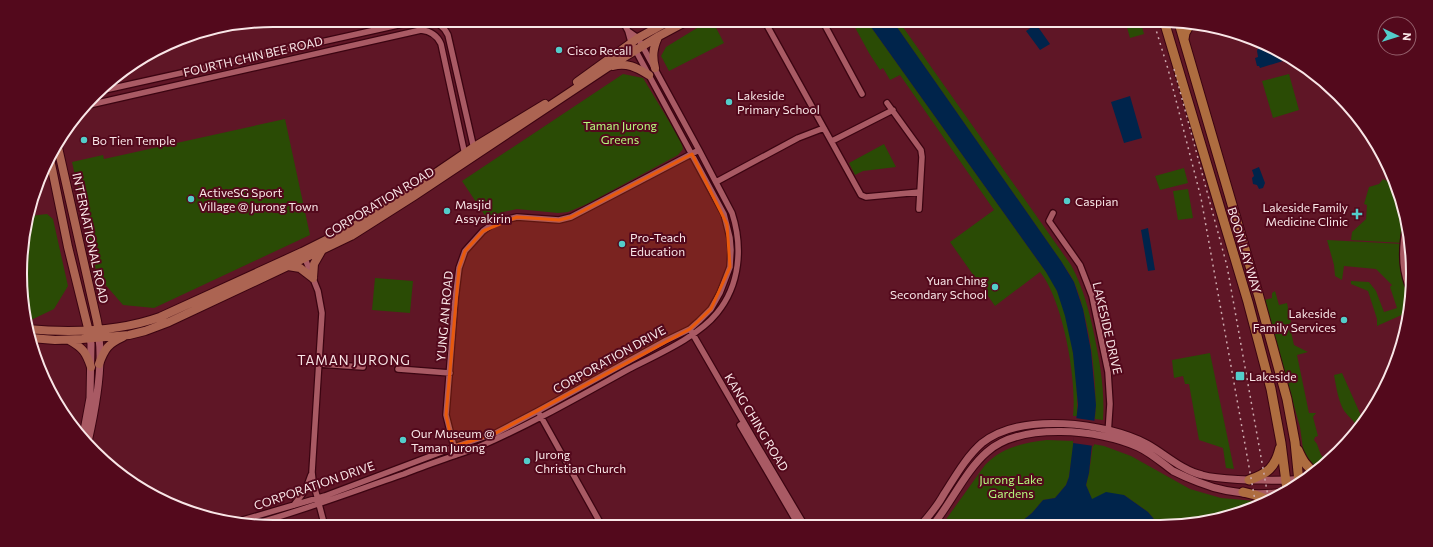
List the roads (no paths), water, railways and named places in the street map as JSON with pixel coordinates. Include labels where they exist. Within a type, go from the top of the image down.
[{"type":"main road","name":"CORPORATION ROAD","points":[[33,329],[89,334],[129,335],[169,322],[288,266],[465,158],[558,95],[634,40],[658,27]]},
{"type":"main road","name":"CORPORATION ROAD","points":[[474,152],[608,67],[676,27]]},
{"type":"main road","name":"BOON LAY WAY","points":[[1166,27],[1248,302],[1271,388],[1281,443],[1286,485]]},
{"type":"main road","name":"BOON LAY WAY","points":[[1180,28],[1261,304],[1287,399],[1300,475]]},
{"type":"main road","points":[[1184,41],[1187,29]]},
{"type":"main road","points":[[655,68],[653,48],[659,36]]},
{"type":"main road","points":[[608,67],[621,64],[630,65],[650,75]]},
{"type":"main road","name":"INTERNATIONAL ROAD","points":[[59,152],[99,334]]},
{"type":"main road","name":"CORPORATION ROAD","points":[[99,334],[160,317],[304,255],[322,250],[351,236],[414,196],[465,158]]},
{"type":"main road","name":"INTERNATIONAL ROAD","points":[[51,166],[68,247],[89,334]]},
{"type":"main road","points":[[313,278],[314,264],[322,250]]},
{"type":"main road","points":[[288,266],[300,268],[313,278]]},
{"type":"main road","name":"CORPORATION ROAD","points":[[35,338],[69,340],[89,334]]},
{"type":"main road","points":[[99,364],[103,352],[108,346],[129,335]]},
{"type":"main road","points":[[69,340],[84,351],[91,367]]},
{"type":"main road","points":[[1295,442],[1302,460],[1310,469]]},
{"type":"main road","points":[[1249,480],[1260,476],[1272,468],[1278,458],[1281,443]]},
{"type":"main road","points":[[1243,492],[1262,498]]},
{"type":"street","name":"FOURTH CHIN BEE ROAD","points":[[110,89],[389,27]]},
{"type":"street","name":"FOURTH CHIN BEE ROAD","points":[[443,27],[448,35],[474,152]]},
{"type":"street","points":[[626,27],[634,40]]},
{"type":"street","points":[[768,27],[863,196],[920,192]]},
{"type":"street","points":[[826,27],[862,94]]},
{"type":"street","name":"FOURTH CHIN BEE ROAD","points":[[95,104],[421,30],[428,31],[434,34],[441,44],[465,158]]},
{"type":"street","name":"CORPORATION DRIVE","points":[[268,520],[320,504],[481,446],[540,418],[690,332],[710,309],[720,293],[730,267],[731,250],[727,224],[724,214],[650,75],[634,40]]},
{"type":"street","name":"CORPORATION DRIVE","points":[[248,518],[318,498],[496,432],[536,412],[658,345],[704,326],[717,313],[729,296],[735,281],[738,234],[734,221],[716,182],[699,150],[655,68],[639,49]]},
{"type":"street","points":[[887,103],[921,150],[922,157],[919,209]]},
{"type":"street","points":[[832,141],[893,110]]},
{"type":"street","points":[[716,182],[798,138],[824,128]]},
{"type":"street","name":"YUNG AN ROAD","points":[[456,455],[446,415],[459,268],[465,251],[483,231],[494,223],[517,217],[559,220],[571,217],[699,150]]},
{"type":"street","name":"LAKESIDE DRIVE","points":[[1053,213],[1049,221],[1080,265],[1092,296],[1108,372],[1110,404],[1109,433]]},
{"type":"street","points":[[1404,239],[1406,278]]},
{"type":"street","points":[[304,255],[318,291],[322,313],[320,364],[312,472],[323,520]]},
{"type":"street","name":"KANG CHING ROAD","points":[[690,332],[796,520]]},
{"type":"street","points":[[84,431],[90,398],[91,367],[89,334]]},
{"type":"street","points":[[89,437],[96,397],[99,364],[99,334]]},
{"type":"street","points":[[320,364],[363,367]]},
{"type":"street","points":[[398,369],[450,373]]},
{"type":"street","points":[[536,412],[599,520]]},
{"type":"street","points":[[540,418],[596,520]]},
{"type":"street","points":[[925,520],[939,502],[968,458],[988,439],[1024,425],[1043,423],[1132,437],[1200,475],[1215,478],[1292,481]]},
{"type":"street","name":"KANG CHING ROAD","points":[[744,427],[801,520]]},
{"type":"street","points":[[937,520],[972,469],[988,451],[1010,440],[1026,435],[1074,428]]},
{"type":"street","points":[[1109,433],[1140,448],[1174,471],[1198,482],[1216,488],[1243,492],[1274,492]]},
{"type":"street","points":[[293,505],[306,489],[312,472]]},
{"type":"water","points":[[871,27],[897,27],[1061,261],[1074,282],[1083,309],[1091,351],[1096,405],[1089,473],[1086,485],[1092,499],[1106,492],[1124,495],[1148,512],[1155,520],[1023,520],[1032,513],[1043,500],[1055,498],[1066,485],[1069,477],[1078,405],[1073,353],[1065,316],[1057,291],[1046,272]]},
{"type":"water","points":[[1032,27],[1038,27],[1050,44],[1040,50],[1026,31]]},
{"type":"water","points":[[1258,48],[1269,52],[1283,61],[1260,68],[1257,66],[1255,58],[1258,57]]},
{"type":"water","points":[[1130,96],[1142,138],[1124,143],[1111,102]]},
{"type":"water","points":[[1259,167],[1265,183],[1263,188],[1259,189],[1257,185],[1253,184],[1252,178],[1254,176],[1252,170]]},
{"type":"water","points":[[1148,228],[1155,270],[1148,271],[1141,230]]},
{"type":"railway","points":[[1155,27],[1168,69],[1201,198],[1255,501]]},
{"type":"railway","points":[[1174,69],[1227,266],[1268,495]]},
{"type":"place","name":"Cisco Recall","points":[[559,50]]},
{"type":"place","name":"Lakeside Primary School","points":[[729,102]]},
{"type":"place","name":"Bo Tien Temple","points":[[84,140]]},
{"type":"place","name":"ActiveSG Sport Village @ Jurong Town","points":[[191,199]]},
{"type":"place","name":"Caspian","points":[[1067,201]]},
{"type":"place","name":"Masjid Assyakirin","points":[[447,211]]},
{"type":"place","name":"Lakeside Family Medicine Clinic","points":[[1357,214]]},
{"type":"place","name":"Pro-Teach Education","points":[[622,244]]},
{"type":"place","name":"Yuan Ching Secondary School","points":[[995,287]]},
{"type":"place","name":"Lakeside Family Services","points":[[1344,320]]},
{"type":"place","name":"Lakeside","points":[[1240,376]]},
{"type":"place","name":"Our Museum @ Taman Jurong","points":[[403,440]]},
{"type":"place","name":"Jurong Christian Church","points":[[527,461]]},
{"type":"district","name":"TAMAN JURONG","points":[[354,360]]},
{"type":"park label","name":"Taman Jurong Greens","points":[[620,132]]},
{"type":"park label","name":"Jurong Lake Gardens","points":[[1011,486]]}]
